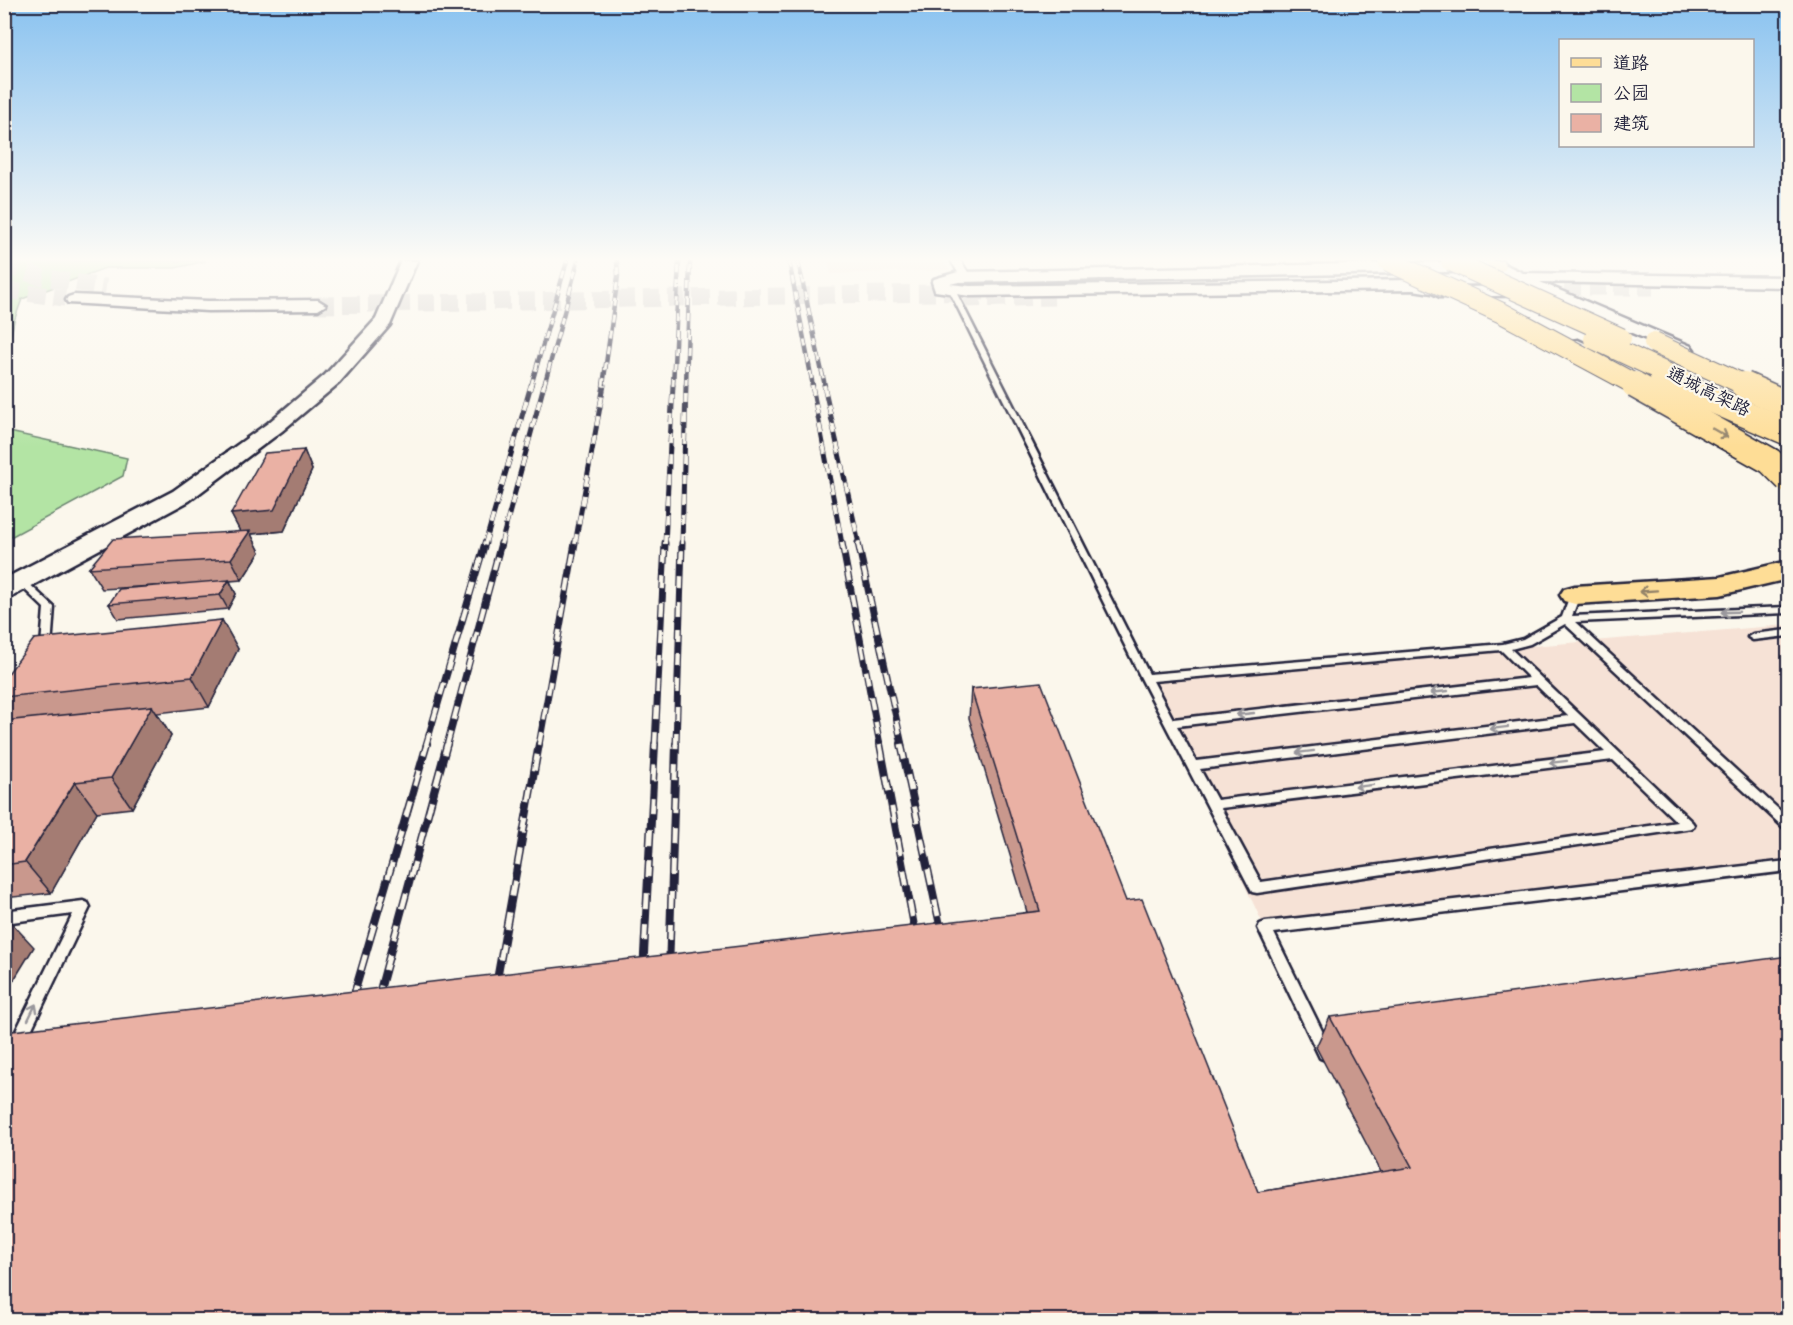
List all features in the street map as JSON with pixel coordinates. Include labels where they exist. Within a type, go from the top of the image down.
[{"type":"highway","points":[[1521,323],[1576,351],[1770,461],[1788,479]]},
{"type":"highway","points":[[1541,323],[1788,432]]},
{"type":"highway","name":"通城高架路","points":[[1588,323],[1788,416]]},
{"type":"highway","points":[[1608,323],[1788,405]]},
{"type":"highway","points":[[1632,323],[1788,391]]},
{"type":"highway","points":[[1570,607],[1720,586],[1788,570]]},
{"type":"main road","points":[[13,586],[181,496],[274,427],[332,379],[382,323]]},
{"type":"main road","points":[[1529,323],[1631,370],[1788,448]]},
{"type":"main road","points":[[1620,323],[1788,396]]},
{"type":"main road","points":[[1640,323],[1688,352]]},
{"type":"lane","points":[[968,323],[1146,678],[1257,888],[1688,825],[1503,647]]},
{"type":"lane","points":[[13,586],[50,607],[46,647],[39,655]]},
{"type":"lane","points":[[1146,678],[1503,647],[1526,642],[1570,607],[1788,610]]},
{"type":"lane","points":[[1570,607],[1787,822]]},
{"type":"lane","points":[[1753,637],[1788,633]]},
{"type":"lane","points":[[1170,723],[1538,681]]},
{"type":"lane","points":[[1192,766],[1578,719]]},
{"type":"lane","points":[[1212,805],[1616,755]]},
{"type":"lane","points":[[1331,1066],[1265,928],[1788,866]]},
{"type":"lane","points":[[4,917],[83,907],[12,1054]]},
{"type":"shaded area","points":[[1788,625],[1788,872],[1265,928],[1146,678]]},
{"type":"green space","points":[[5,323],[14,323],[5,365]]},
{"type":"green space","points":[[5,431],[127,458],[123,476],[5,540]]},
{"type":"building","points":[[304,450],[274,510],[231,514],[265,453]]},
{"type":"building","points":[[250,531],[231,559],[89,568],[113,539]]},
{"type":"building","points":[[229,580],[220,595],[109,604],[119,589]]},
{"type":"building","points":[[222,620],[192,677],[4,697],[4,679],[34,639]]},
{"type":"building","points":[[1041,682],[1126,901],[1142,899],[1258,1192],[1412,1167],[1330,1017],[1788,956],[1788,1320],[4,1320],[4,1032],[1040,911],[971,689]]},
{"type":"building","points":[[152,706],[111,778],[75,782],[25,862],[4,865],[4,721]]},
{"type":"railway","points":[[531,386],[549,323]]},
{"type":"railway","points":[[544,386],[561,323]]},
{"type":"railway","points":[[603,386],[612,323]]},
{"type":"railway","points":[[673,386],[676,323]]},
{"type":"railway","points":[[686,386],[688,323]]},
{"type":"railway","points":[[801,323],[813,386]]},
{"type":"railway","points":[[811,323],[825,386]]},
{"type":"railway","points":[[485,544],[531,385]]},
{"type":"railway","points":[[501,544],[544,385]]},
{"type":"railway","points":[[575,544],[604,385]]},
{"type":"railway","points":[[665,544],[673,385]]},
{"type":"railway","points":[[682,544],[686,385]]},
{"type":"railway","points":[[812,385],[842,544]]},
{"type":"railway","points":[[824,385],[859,544]]},
{"type":"railway","points":[[426,745],[485,543]]},
{"type":"railway","points":[[447,745],[501,543]]},
{"type":"railway","points":[[539,745],[575,543]]},
{"type":"railway","points":[[655,745],[665,543]]},
{"type":"railway","points":[[676,745],[682,543]]},
{"type":"railway","points":[[842,543],[880,745]]},
{"type":"railway","points":[[858,543],[902,745]]},
{"type":"railway","points":[[352,1001],[427,744]]},
{"type":"railway","points":[[377,1001],[447,744]]},
{"type":"railway","points":[[495,991],[539,744]]},
{"type":"railway","points":[[643,973],[655,744]]},
{"type":"railway","points":[[669,972],[676,744]]},
{"type":"railway","points":[[880,744],[917,942]]},
{"type":"railway","points":[[901,744],[943,939]]},
{"type":"railway","points":[[350,1007],[352,999]]},
{"type":"railway","points":[[376,1005],[378,999]]}]
